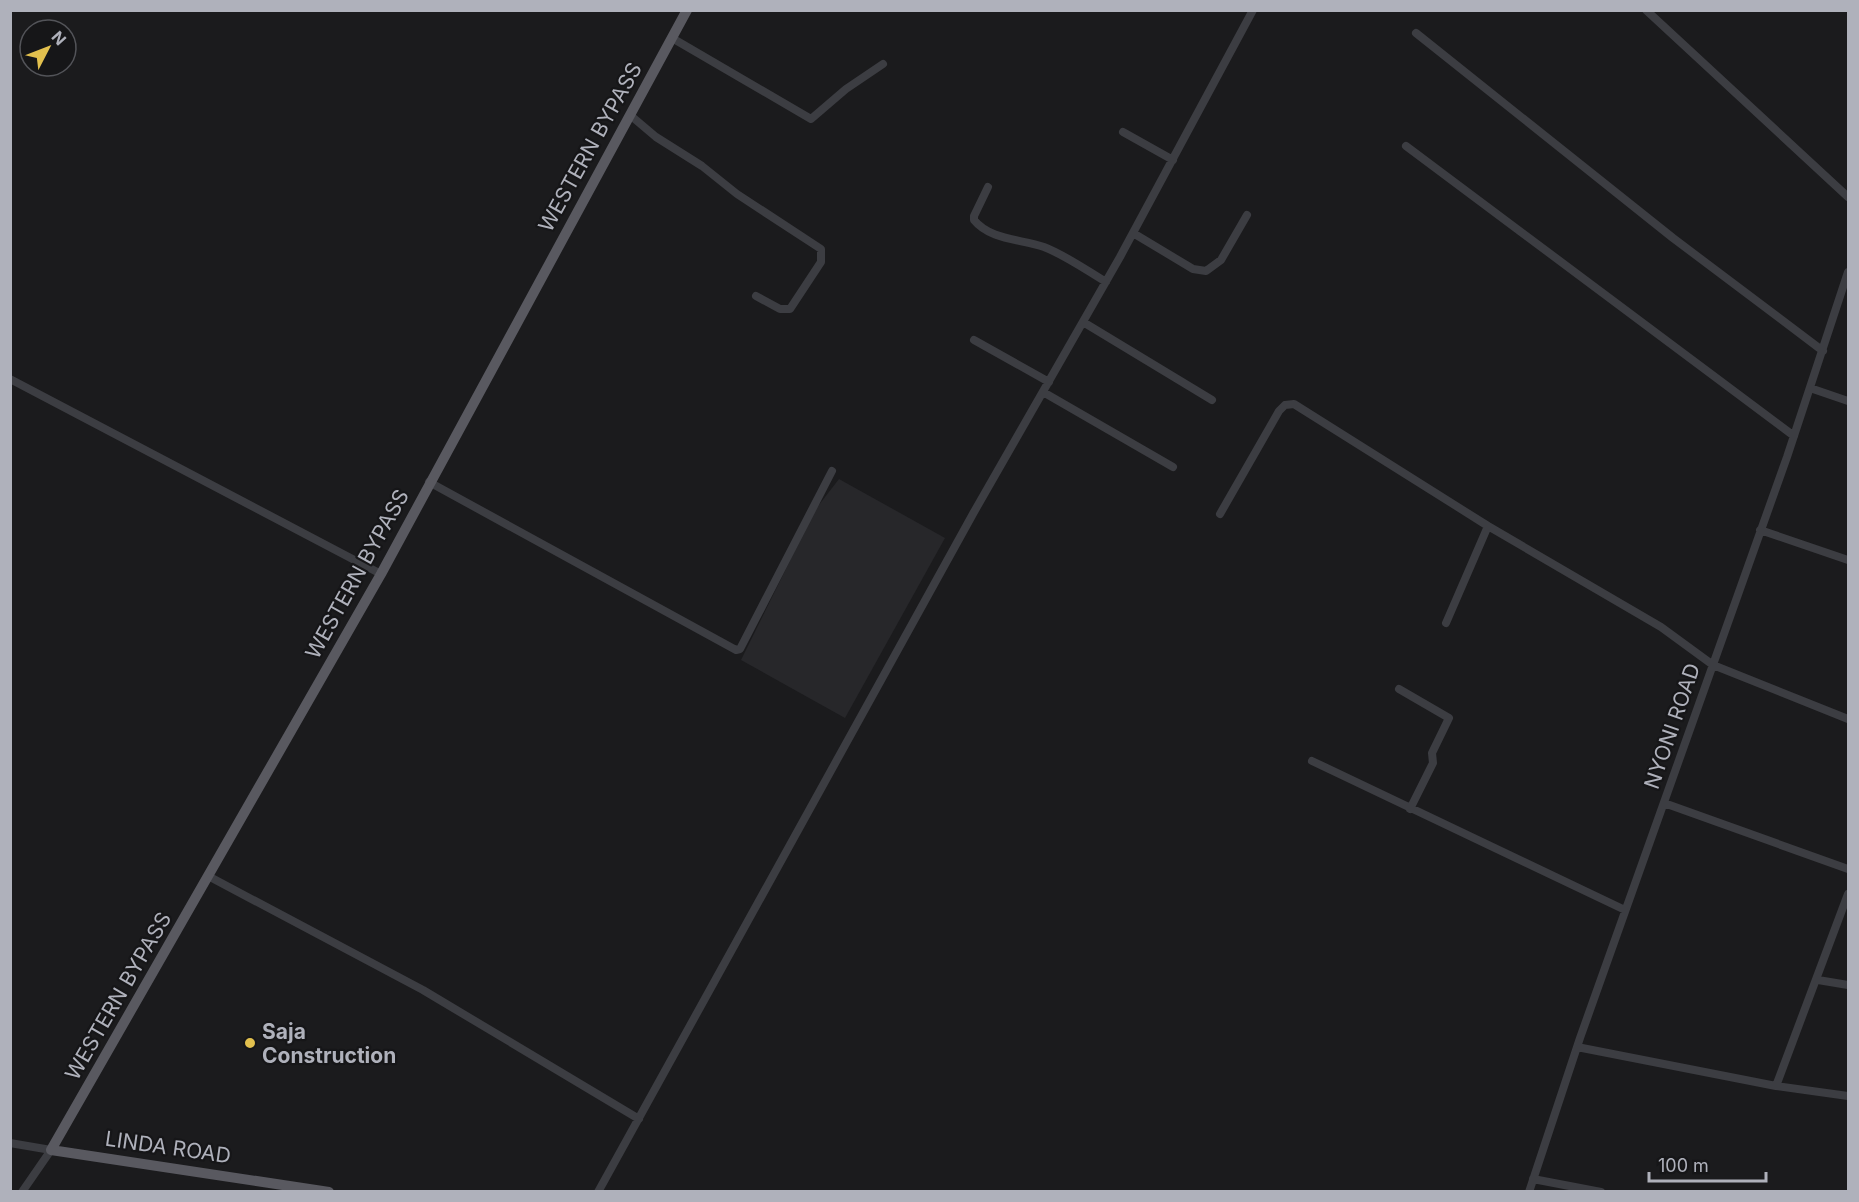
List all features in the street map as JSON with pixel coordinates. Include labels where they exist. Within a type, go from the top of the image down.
[{"type":"main road","name":"WESTERN BYPASS","points":[[51,1150],[210,877],[381,574],[687,10]]},
{"type":"main road","name":"LINDA ROAD","points":[[51,1150],[329,1191]]},
{"type":"street","points":[[598,1191],[807,810],[1106,282],[1253,10]]},
{"type":"street","points":[[1646,10],[1848,197]]},
{"type":"street","points":[[1416,33],[1673,238],[1822,351]]},
{"type":"street","points":[[672,38],[811,119],[846,89],[883,64]]},
{"type":"street","points":[[630,115],[656,137],[702,166],[737,194],[821,249],[820,262],[790,309],[780,309],[756,296]]},
{"type":"street","points":[[1123,132],[1173,160]]},
{"type":"street","points":[[1406,146],[1794,436]]},
{"type":"street","points":[[988,187],[974,216],[974,220],[982,228],[1016,242],[1045,247],[1106,282]]},
{"type":"street","points":[[1133,233],[1193,269],[1206,271],[1221,261],[1247,215]]},
{"type":"street","name":"NYONI ROAD","points":[[1529,1191],[1625,910],[1794,436],[1848,272]]},
{"type":"street","points":[[1083,322],[1212,400]]},
{"type":"street","points":[[974,340],[1049,382]]},
{"type":"street","points":[[10,379],[381,574]]},
{"type":"street","points":[[1810,388],[1848,401]]},
{"type":"street","points":[[1043,392],[1173,467]]},
{"type":"street","points":[[1220,514],[1279,411],[1289,403],[1346,436],[1488,526],[1661,627],[1713,665],[1848,719]]},
{"type":"street","points":[[429,482],[736,650],[740,649],[832,471]]},
{"type":"street","points":[[1446,622],[1488,526]]},
{"type":"street","points":[[1760,531],[1848,560]]},
{"type":"street","points":[[1399,689],[1449,718],[1432,753],[1433,763],[1410,809]]},
{"type":"street","points":[[1312,761],[1625,910]]},
{"type":"street","points":[[1664,803],[1848,869]]},
{"type":"street","points":[[210,877],[423,990],[639,1119]]},
{"type":"street","points":[[1776,1086],[1818,980],[1848,894]]},
{"type":"street","points":[[1818,980],[1848,985]]},
{"type":"street","points":[[1577,1047],[1776,1086],[1848,1096]]},
{"type":"street","points":[[10,1143],[51,1150],[22,1191]]},
{"type":"street","points":[[1533,1179],[1601,1191]]},
{"type":"shaded area","points":[[839,479],[945,538],[845,718],[741,660],[815,510]]},
{"type":"place","name":"Saja Construction","points":[[250,1043]]}]
